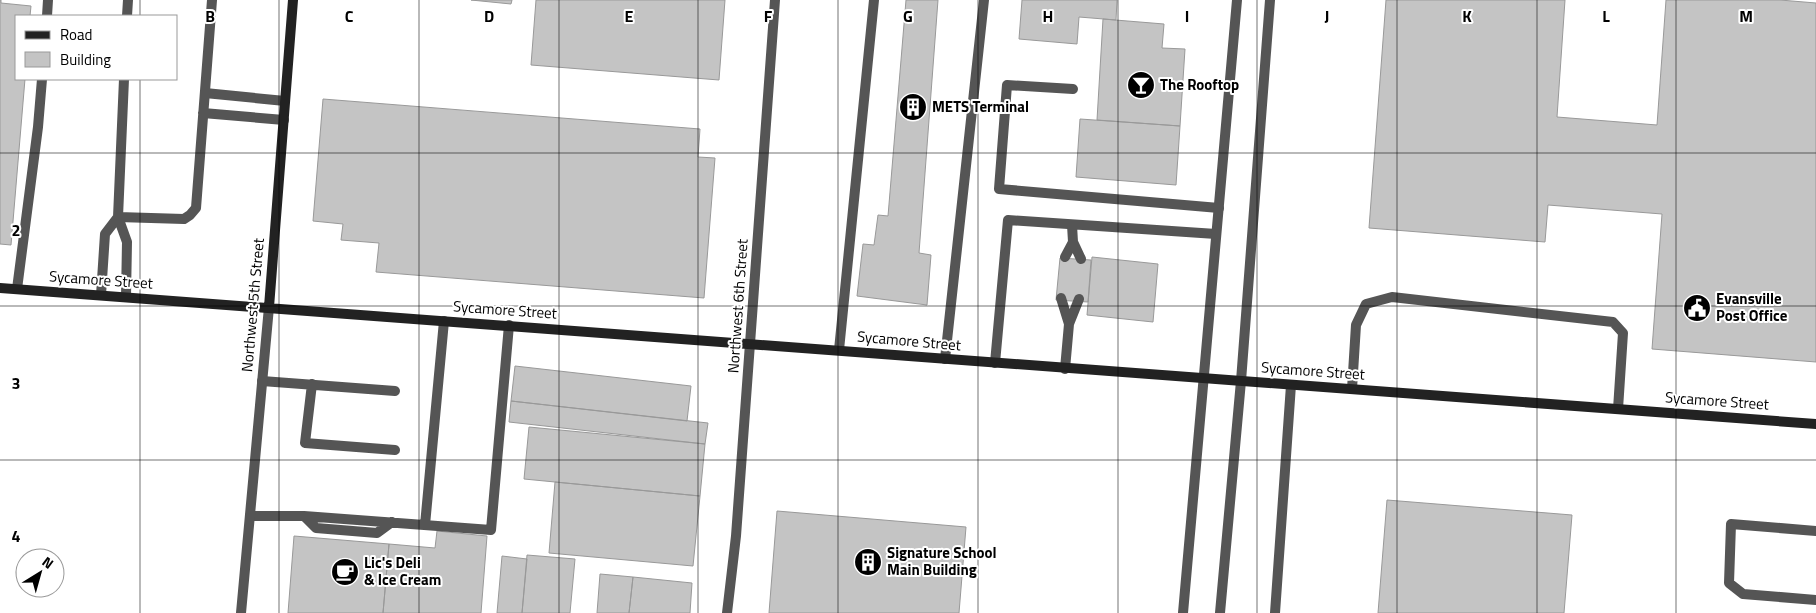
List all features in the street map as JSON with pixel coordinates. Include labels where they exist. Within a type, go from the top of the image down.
[{"type":"main road","name":"Northwest 5th Street","points":[[268,307],[293,0]]},
{"type":"main road","name":"Sycamore Street","points":[[0,288],[1816,424]]},
{"type":"street","points":[[47,15],[48,0]]},
{"type":"street","points":[[127,15],[128,0]]},
{"type":"street","points":[[118,217],[184,219],[196,208],[212,0]]},
{"type":"street","name":"Northwest 6th Street","points":[[727,613],[736,536],[775,0]]},
{"type":"street","points":[[839,350],[874,0]]},
{"type":"street","points":[[945,359],[984,0]]},
{"type":"street","points":[[1183,613],[1237,0]]},
{"type":"street","points":[[1220,613],[1241,381],[1270,0]]},
{"type":"street","points":[[16,289],[38,127],[42,80]]},
{"type":"street","points":[[124,80],[118,217],[127,242],[126,297]]},
{"type":"street","points":[[1073,89],[1007,85],[999,189],[1219,208]]},
{"type":"street","points":[[205,92],[285,100]]},
{"type":"street","points":[[203,113],[284,120]]},
{"type":"street","points":[[100,295],[105,234],[118,217]]},
{"type":"street","points":[[995,363],[1008,220],[1216,234]]},
{"type":"street","points":[[1072,225],[1073,242],[1081,259]]},
{"type":"street","points":[[1065,257],[1073,242]]},
{"type":"street","points":[[1352,389],[1356,325],[1366,304],[1392,296],[1614,322],[1623,333],[1618,409]]},
{"type":"street","points":[[1061,298],[1069,324]]},
{"type":"street","points":[[1065,369],[1069,324],[1078,299]]},
{"type":"street","name":"Northwest 5th Street","points":[[241,613],[268,307]]},
{"type":"street","points":[[426,525],[444,321]]},
{"type":"street","points":[[250,516],[304,516],[316,528],[377,533],[392,522],[491,530],[509,325]]},
{"type":"street","points":[[262,381],[395,391]]},
{"type":"street","points":[[312,384],[305,443],[395,450]]},
{"type":"street","points":[[1275,613],[1291,385]]},
{"type":"street","points":[[1816,531],[1731,524],[1729,583],[1743,594],[1816,600]]},
{"type":"building","points":[[1,0],[1,3],[31,6],[30,15],[15,15],[15,80],[25,80],[11,245],[0,244]]},
{"type":"building","points":[[471,0],[512,0],[511,4]]},
{"type":"building","points":[[536,0],[725,0],[719,80],[531,65]]},
{"type":"building","name":"METS Terminal","points":[[906,0],[938,0],[919,253],[931,255],[927,305],[857,296],[863,244],[874,245],[878,215],[888,216]]},
{"type":"building","points":[[1022,0],[1117,0],[1116,20],[1079,17],[1077,44],[1019,39]]},
{"type":"building","points":[[1386,0],[1565,0],[1557,117],[1657,125],[1666,0],[1780,0],[1816,3],[1816,362],[1652,349],[1662,214],[1548,205],[1545,242],[1369,228]]},
{"type":"building","name":"The Rooftop","points":[[1103,19],[1164,24],[1162,48],[1185,49],[1180,126],[1097,120]]},
{"type":"building","points":[[323,99],[700,129],[698,157],[715,158],[704,298],[376,272],[379,243],[341,240],[343,224],[313,221]]},
{"type":"building","points":[[1080,119],[1180,126],[1176,185],[1076,177]]},
{"type":"building","points":[[1092,257],[1158,264],[1153,322],[1087,315]]},
{"type":"building","points":[[1060,258],[1091,260],[1088,302],[1056,300]]},
{"type":"building","points":[[515,366],[691,386],[687,421],[511,401]]},
{"type":"building","points":[[511,401],[708,423],[705,444],[509,422]]},
{"type":"building","points":[[529,427],[705,444],[700,496],[524,479]]},
{"type":"building","points":[[555,482],[700,496],[693,566],[549,553]]},
{"type":"building","points":[[1387,500],[1572,515],[1564,613],[1378,613]]},
{"type":"building","name":"Signature School Main Building","points":[[777,511],[966,527],[959,613],[769,613]]},
{"type":"building","points":[[437,531],[487,536],[481,613],[383,613],[389,544],[435,548]]},
{"type":"building","points":[[294,536],[389,544],[383,613],[288,613]]},
{"type":"building","points":[[527,555],[575,559],[570,613],[522,613]]},
{"type":"building","points":[[502,556],[527,559],[522,613],[497,613]]},
{"type":"building","points":[[600,574],[633,577],[629,613],[597,613]]},
{"type":"building","points":[[633,577],[692,583],[690,613],[629,613]]},
{"type":"place","name":"The Rooftop","points":[[1141,85]]},
{"type":"place","name":"METS Terminal","points":[[913,107]]},
{"type":"place","name":"Evansville Post Office","points":[[1697,308]]},
{"type":"place","name":"Signature School Main Building","points":[[868,562]]},
{"type":"place","name":"Lic's Deli & Ice Cream","points":[[345,572]]}]
